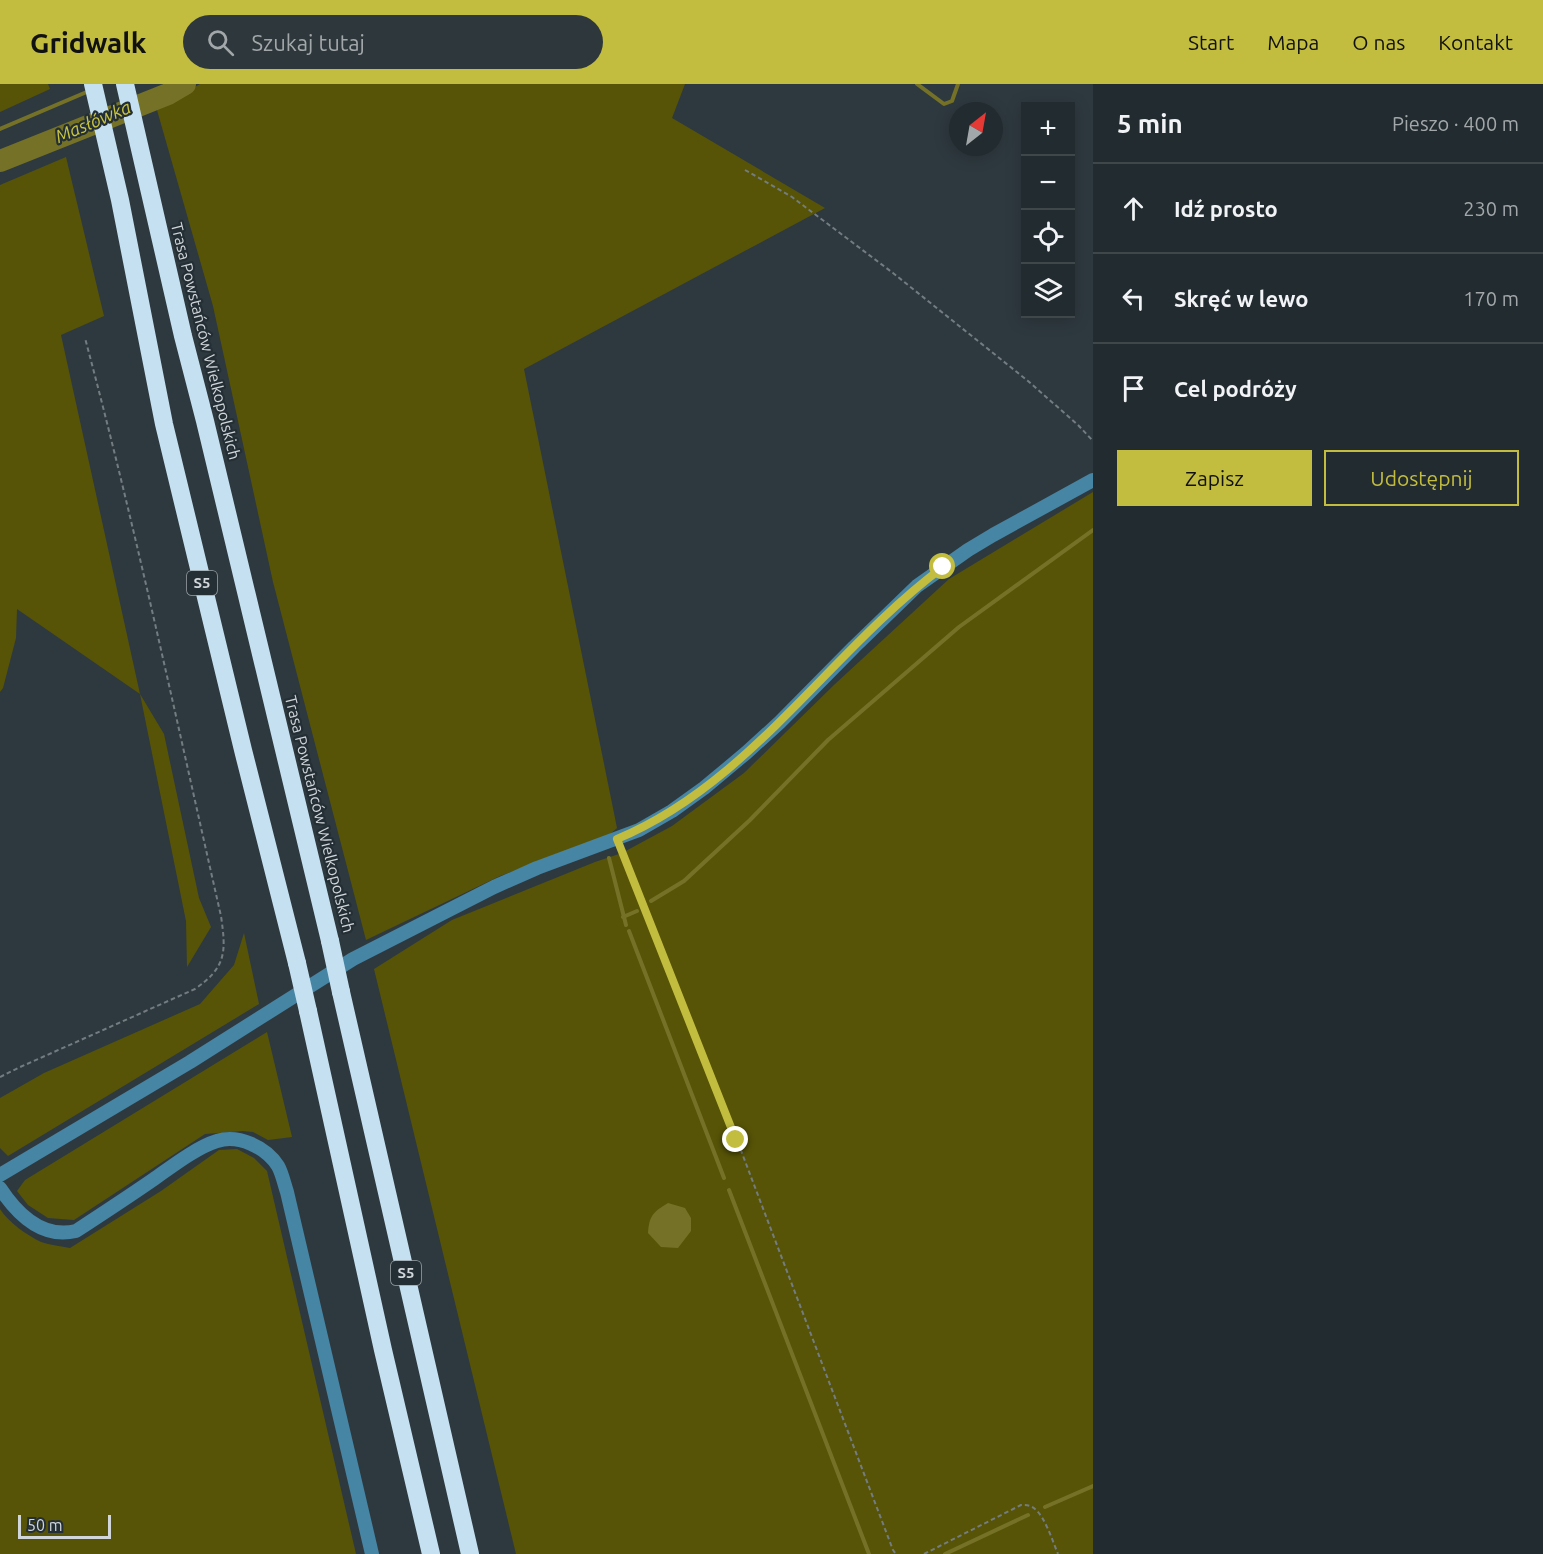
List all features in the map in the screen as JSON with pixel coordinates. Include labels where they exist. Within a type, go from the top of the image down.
[{"type":"highway","name":"S5","points":[[93,84],[120,200],[164,424],[297,963],[431,1554]]},
{"type":"highway","name":"Trasa Powstańców Wielkopolskich","points":[[126,84],[183,336],[330,940],[470,1554]]},
{"type":"street","points":[[0,1175],[190,1062],[353,959],[494,887],[537,868],[639,830],[672,811],[746,753],[888,614],[926,580],[993,535],[1093,480]]},
{"type":"street","points":[[0,1188],[12,1206],[29,1221],[49,1231],[68,1233],[76,1231],[176,1164],[217,1141],[240,1140],[252,1144],[274,1160],[287,1192],[372,1554]]},
{"type":"path","points":[[745,170],[792,196],[867,253],[1028,381],[1093,441]]},
{"type":"path","points":[[0,1077],[195,989],[204,983],[217,967],[223,957],[225,945],[221,916],[139,558],[85,338]]},
{"type":"path","points":[[617,839],[896,1554]]},
{"type":"path","points":[[924,1554],[1021,1505],[1034,1507],[1041,1514],[1058,1554]]},
{"type":"shaded area","points":[[0,84],[48,84],[50,89],[0,112]]},
{"type":"shaded area","points":[[200,84],[685,84],[672,118],[825,208],[524,369],[617,828],[609,835],[500,876],[366,940],[273,582],[213,306],[157,110]]},
{"type":"shaded area","points":[[66,157],[104,316],[61,335],[140,694],[17,609],[16,638],[0,692],[0,185]]},
{"type":"shaded area","points":[[1093,492],[1093,1554],[516,1554],[374,969],[452,920],[622,853],[672,826],[744,773],[835,684],[949,579]]},
{"type":"shaded area","points":[[140,694],[164,734],[199,898],[211,927],[187,967],[186,921]]},
{"type":"shaded area","points":[[244,933],[259,1004],[8,1156],[0,1148],[0,1098],[44,1073],[200,1004],[234,965]]},
{"type":"shaded area","points":[[267,1032],[292,1137],[268,1140],[253,1132],[243,1131],[205,1134],[74,1220],[48,1218],[28,1205],[17,1191],[25,1180]]},
{"type":"shaded area","points":[[237,1149],[254,1158],[267,1171],[356,1554],[0,1554],[0,1209],[13,1224],[36,1239],[44,1243],[70,1248],[161,1191],[219,1150]]},
{"type":"shaded area","points":[[668,1203],[685,1208],[691,1218],[691,1231],[678,1248],[661,1247],[648,1233],[649,1222],[653,1215]]},
{"type":"waterway","name":"Masłówka","points":[[0,161],[168,94],[185,84]]},
{"type":"waterway","points":[[917,84],[944,104],[952,101],[958,84]]},
{"type":"waterway","points":[[0,129],[89,91]]},
{"type":"waterway","points":[[651,901],[684,881],[750,820],[828,740],[959,627],[1093,530]]},
{"type":"waterway","points":[[609,858],[626,925]]},
{"type":"waterway","points":[[623,917],[637,911]]},
{"type":"waterway","points":[[629,931],[724,1178]]},
{"type":"waterway","points":[[729,1190],[869,1554]]},
{"type":"waterway","points":[[1045,1507],[1093,1486]]},
{"type":"waterway","points":[[945,1554],[1028,1515]]},
{"type":"route","points":[[736,1140],[617,839],[639,830],[672,811],[746,753],[917,586],[943,567]]}]
